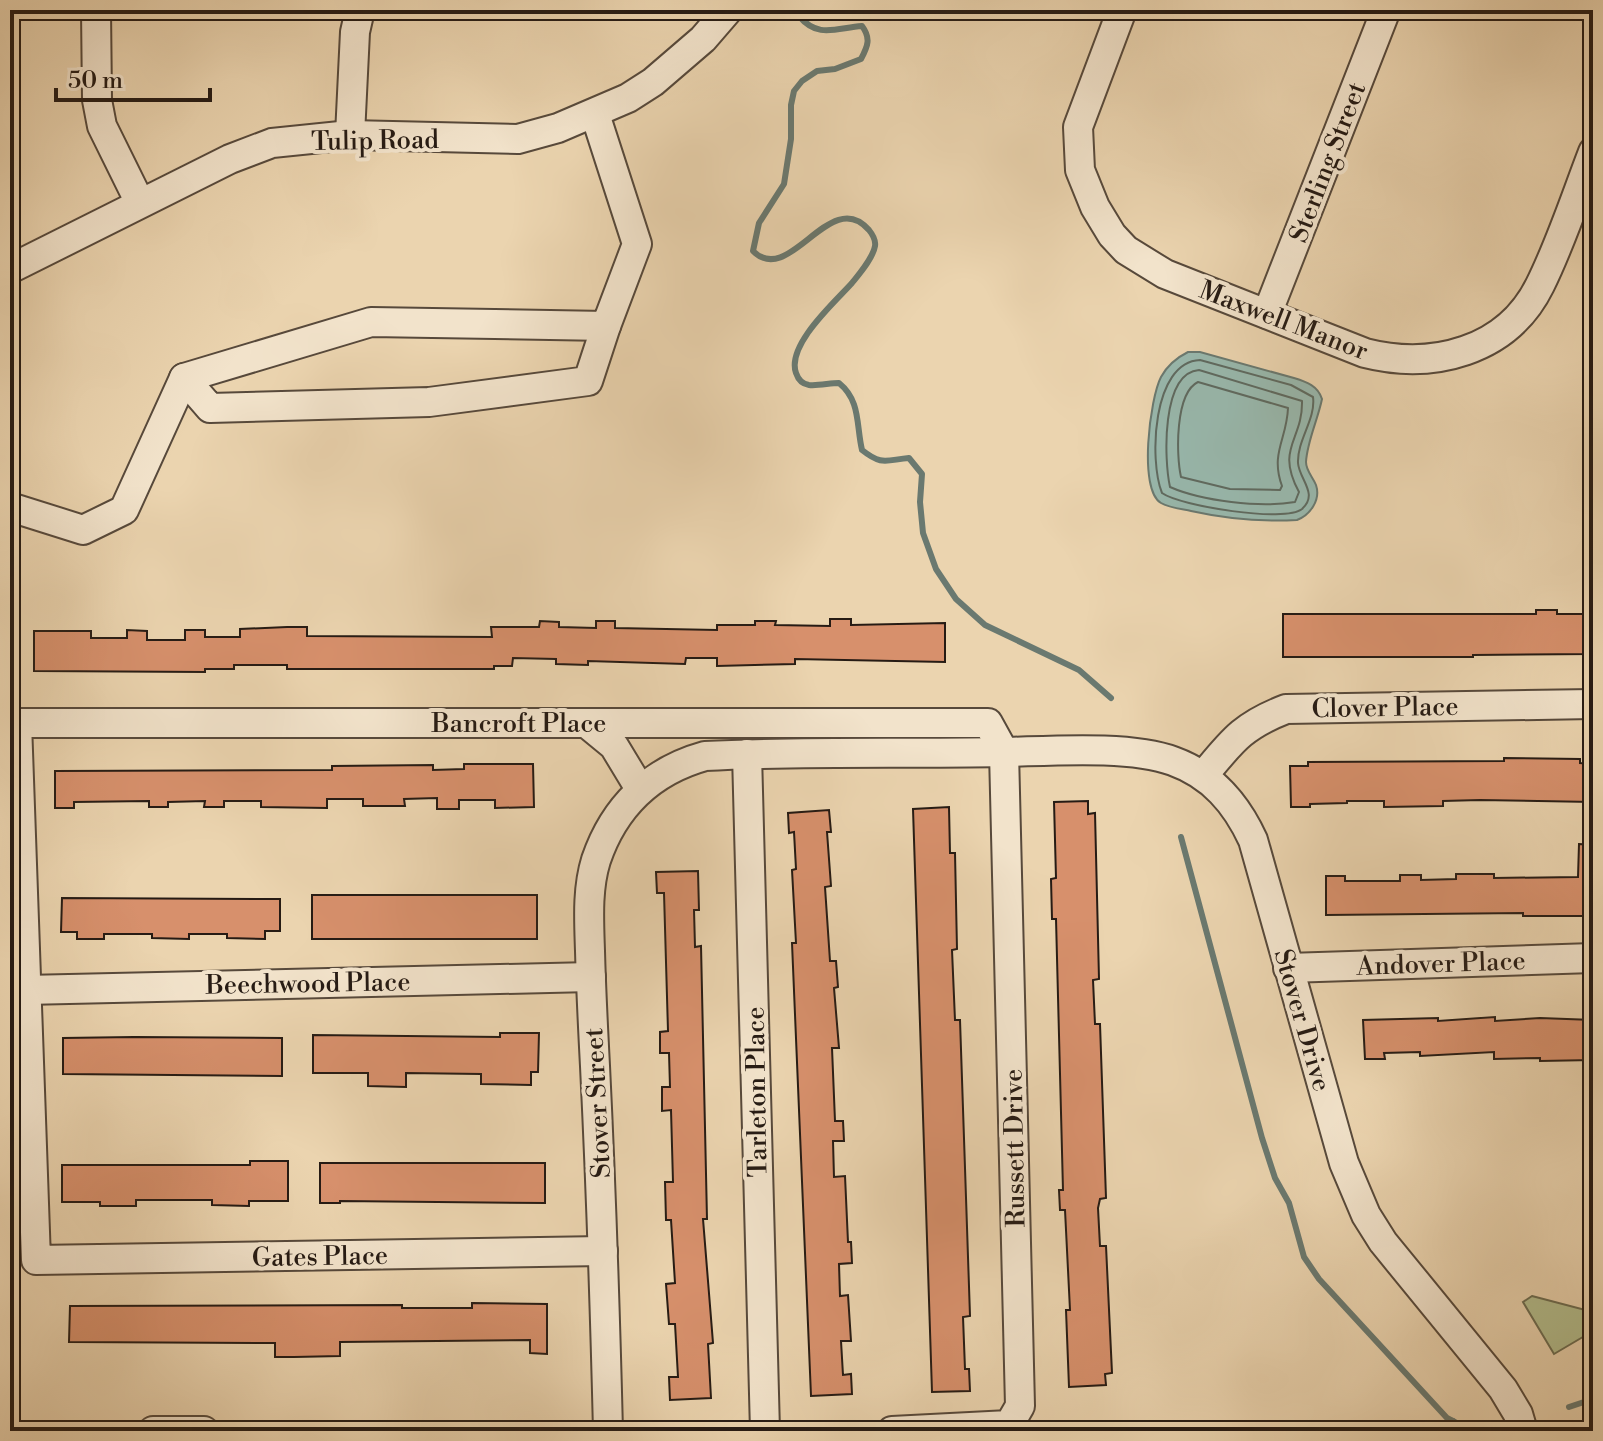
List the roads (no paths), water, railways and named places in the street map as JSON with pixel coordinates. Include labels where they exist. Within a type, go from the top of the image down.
[{"type":"street","points":[[96,10],[97,100],[102,126],[140,203]]},
{"type":"street","points":[[350,135],[355,32],[360,10]]},
{"type":"street","name":"Tulip Road","points":[[10,269],[230,159],[272,143],[350,135],[518,139],[558,128],[595,114],[653,82],[703,39],[728,10]]},
{"type":"street","name":"Maxwell Manor","points":[[1122,10],[1078,127],[1080,170],[1095,207],[1112,235],[1126,250],[1165,274],[1365,353],[1385,358],[1430,359],[1468,351],[1500,333],[1516,318],[1539,287],[1593,152]]},
{"type":"street","name":"Sterling Street","points":[[1267,314],[1386,10]]},
{"type":"street","points":[[184,378],[210,408],[429,402],[588,381],[637,244],[595,114]]},
{"type":"street","points":[[10,507],[83,530],[124,510],[184,378],[371,322],[606,326]]},
{"type":"street","name":"Clover Place","points":[[1203,776],[1244,730],[1257,720],[1286,709],[1593,704]]},
{"type":"street","name":"Bancroft Place","points":[[25,990],[17,723],[988,723],[1004,752]]},
{"type":"street","points":[[586,723],[614,746],[640,789]]},
{"type":"street","name":"Stover Drive","points":[[1004,752],[1140,753],[1176,762],[1203,776],[1231,802],[1253,840],[1344,1163],[1366,1215],[1383,1242],[1503,1389],[1518,1414],[1523,1431]]},
{"type":"street","name":"Stover Street","points":[[608,1431],[589,904],[596,860],[613,819],[640,789],[660,774],[682,762],[705,756],[1004,752]]},
{"type":"street","name":"Russett Drive","points":[[892,1431],[1009,1425],[1020,1406],[1004,752]]},
{"type":"street","name":"Tarleton Place","points":[[747,754],[765,1431]]},
{"type":"street","name":"Andover Place","points":[[1288,968],[1593,958]]},
{"type":"street","name":"Beechwood Place","points":[[25,990],[591,977]]},
{"type":"street","name":"Gates Place","points":[[25,990],[36,1260],[603,1251]]},
{"type":"street","points":[[153,1431],[204,1431]]},
{"type":"water","points":[[1188,352],[1200,352],[1294,378],[1318,391],[1322,399],[1306,462],[1316,485],[1317,496],[1310,511],[1302,518],[1270,521],[1218,516],[1168,506],[1154,495],[1148,463],[1153,404],[1163,373]]},
{"type":"waterway","points":[[800,10],[799,16],[820,30],[862,26],[867,34],[867,46],[861,59],[835,69],[817,71],[794,91],[784,184],[759,223],[753,251],[767,259],[781,257],[840,220],[854,220],[869,230],[875,244],[862,270],[805,337],[795,362],[797,375],[809,385],[839,383],[854,406],[862,450],[880,460],[909,458],[922,474],[920,502],[923,533],[936,569],[956,599],[985,625],[1079,670],[1111,698]]},
{"type":"waterway","points":[[1181,837],[1262,1138],[1275,1178],[1289,1203],[1304,1257],[1319,1279],[1447,1418],[1466,1428]]},
{"type":"waterway","points":[[1569,1407],[1593,1399]]},
{"type":"waterway","points":[[1443,1431],[1453,1421]]},
{"type":"waterway","points":[[1425,1431],[1438,1431]]}]
